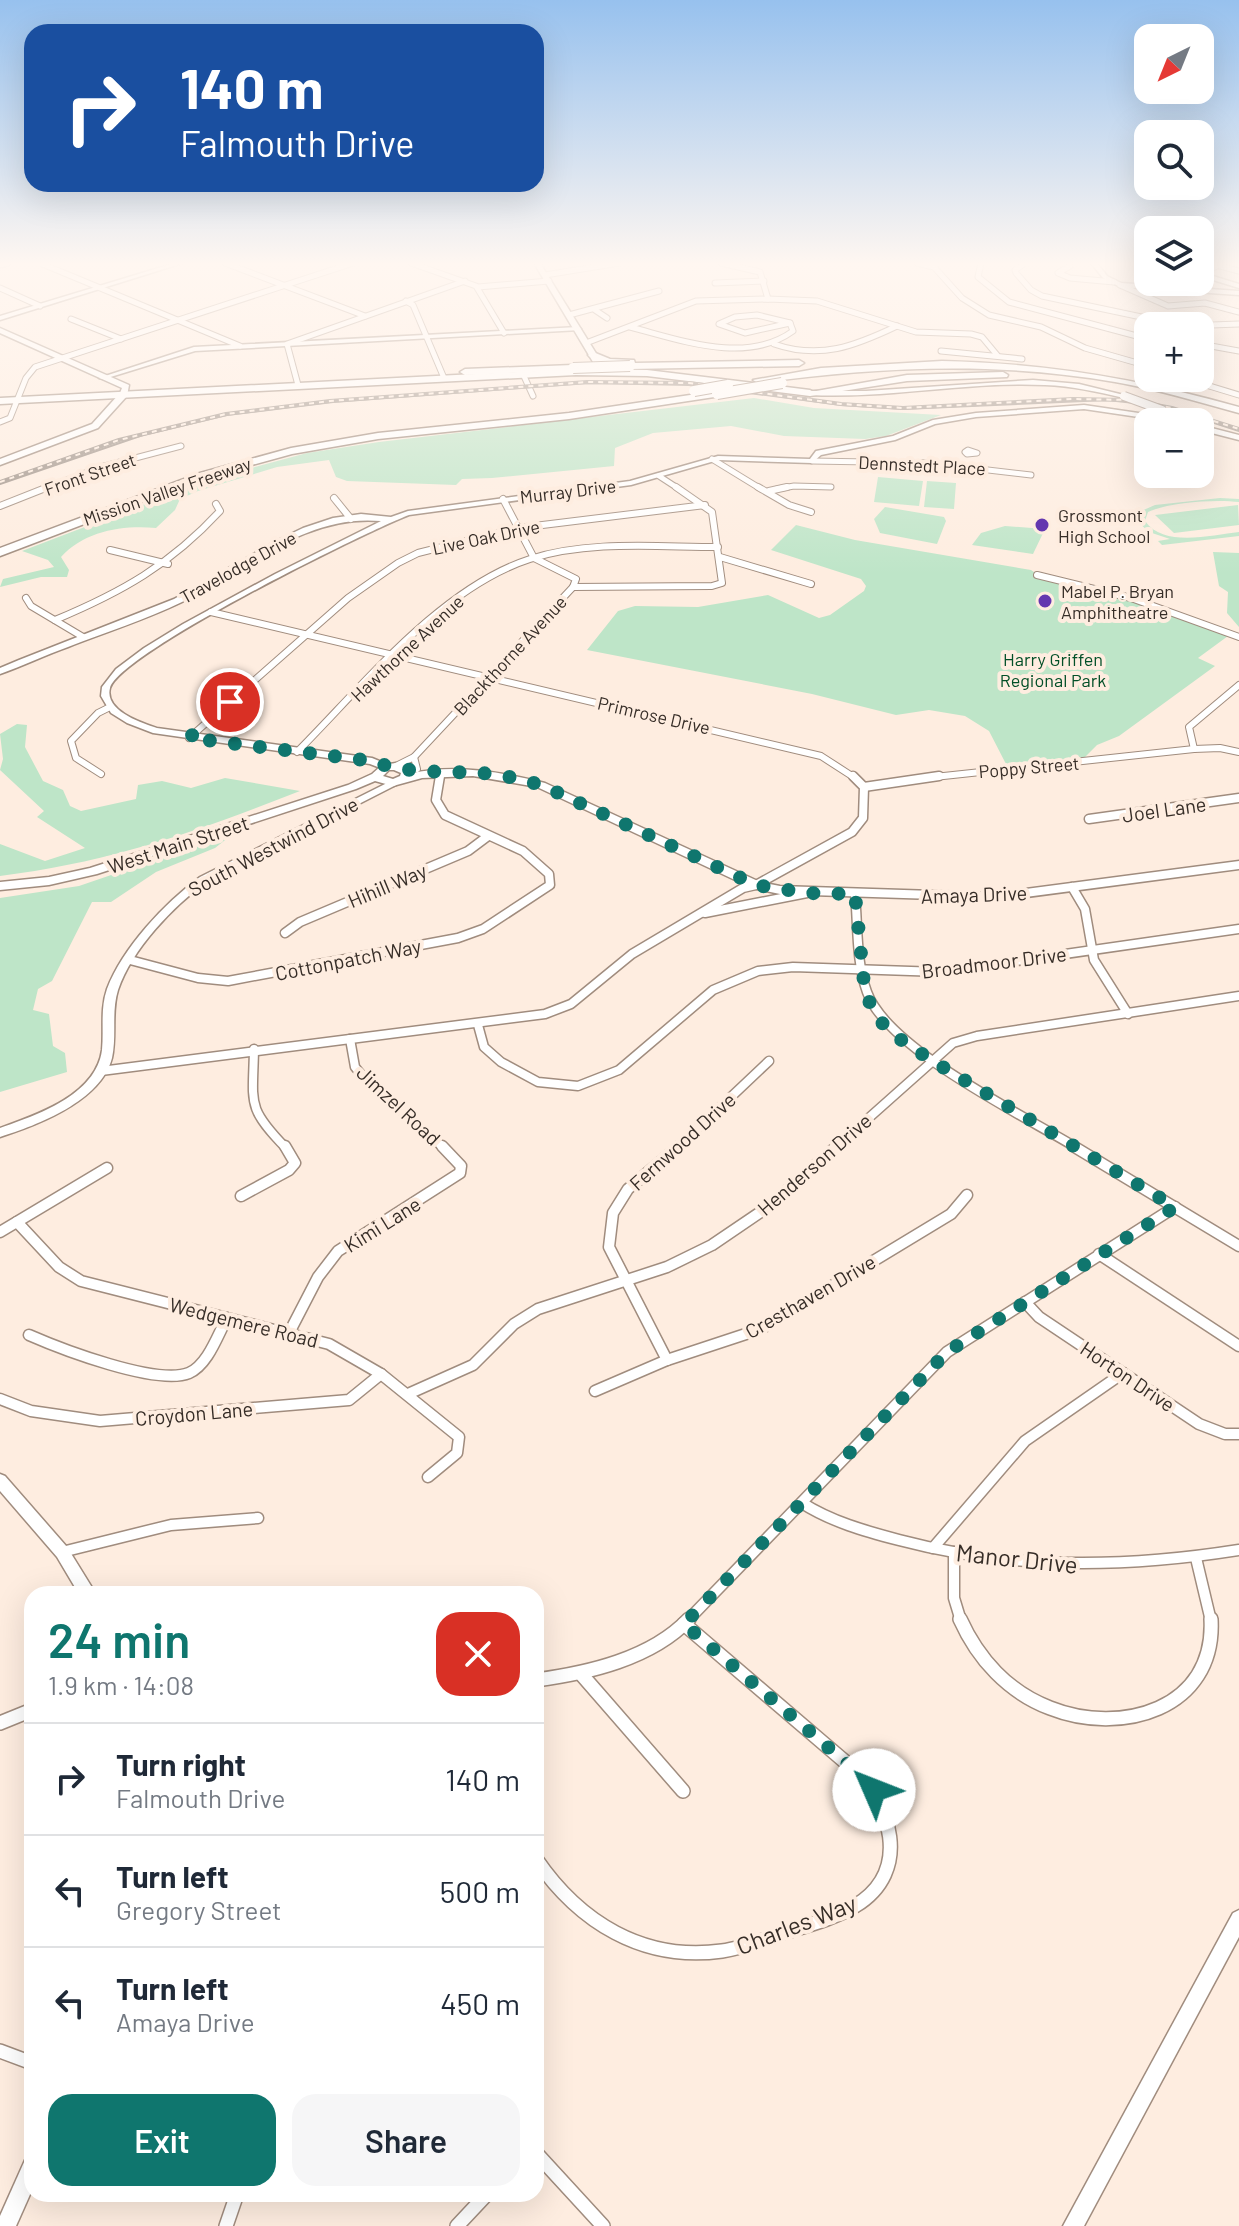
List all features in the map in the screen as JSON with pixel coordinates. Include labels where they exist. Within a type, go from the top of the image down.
[{"type":"highway","points":[[465,372],[605,367]]},
{"type":"highway","name":"Mission Valley Freeway","points":[[0,544],[192,470],[283,445],[373,429],[564,410],[850,367]]},
{"type":"highway","name":"Mission Valley Freeway","points":[[0,552],[204,475],[291,451],[378,436],[569,416],[782,387],[863,372],[942,367],[1036,373],[1118,385],[1170,397],[1239,419]]},
{"type":"highway","name":"Mission Valley Freeway","points":[[1035,367],[1166,388],[1239,410]]},
{"type":"highway","points":[[1042,367],[1061,369]]},
{"type":"highway","points":[[810,393],[944,375],[1024,376],[1118,385]]},
{"type":"main road","points":[[80,367],[125,392]]},
{"type":"main road","points":[[443,376],[521,367]]},
{"type":"main road","points":[[575,370],[582,367]]},
{"type":"main road","points":[[607,367],[616,372]]},
{"type":"main road","points":[[623,367],[647,373]]},
{"type":"main road","points":[[0,398],[575,370],[647,373],[782,387],[810,393],[858,394]]},
{"type":"main road","points":[[782,387],[818,397],[1031,382],[1124,396],[1156,408]]},
{"type":"main road","points":[[0,462],[95,426],[125,392]]},
{"type":"main road","points":[[1214,431],[1239,438]]},
{"type":"main road","name":"West Main Street","points":[[0,886],[49,881],[93,871],[394,772],[479,773],[510,776],[541,785],[756,885]]},
{"type":"main road","name":"Amaya Drive","points":[[756,885],[807,893],[996,897],[1239,865]]},
{"type":"street","points":[[0,422],[10,418],[33,369],[39,367]]},
{"type":"street","points":[[102,378],[135,367]]},
{"type":"street","points":[[293,367],[298,383]]},
{"type":"street","points":[[439,367],[443,376]]},
{"type":"street","points":[[523,374],[533,396]]},
{"type":"street","points":[[1214,387],[1239,395]]},
{"type":"street","name":"Murray Drive","points":[[110,707],[106,690],[119,668],[211,612],[390,519],[422,510],[631,483],[712,459],[812,461],[819,453],[895,438],[947,419],[1072,407],[1134,413]]},
{"type":"street","name":"Front Street","points":[[0,506],[101,467],[181,446]]},
{"type":"street","points":[[960,466],[967,454]]},
{"type":"street","points":[[712,459],[790,506],[811,512]]},
{"type":"street","name":"Dennstedt Place","points":[[812,461],[960,466],[1031,475]]},
{"type":"street","points":[[659,476],[705,505],[715,518],[720,557],[811,584]]},
{"type":"street","points":[[769,491],[794,486],[831,487]]},
{"type":"street","points":[[334,498],[351,519]]},
{"type":"street","points":[[503,499],[534,558],[552,570],[572,576],[577,582],[573,587]]},
{"type":"street","points":[[55,620],[136,584],[168,564],[193,543],[220,511],[216,504]]},
{"type":"street","name":"Live Oak Drive","points":[[189,738],[348,598],[404,560],[436,547],[518,528],[705,505]]},
{"type":"street","name":"Travelodge Drive","points":[[0,671],[190,595],[293,534],[351,519],[371,516],[390,519]]},
{"type":"street","name":"Hawthorne Avenue","points":[[297,752],[439,614],[492,574],[534,558],[595,550],[718,547]]},
{"type":"street","points":[[110,550],[168,564]]},
{"type":"street","name":"Blackthorne Avenue","points":[[394,772],[490,677],[573,587],[717,585],[724,580],[720,557]]},
{"type":"street","points":[[1037,575],[1131,598],[1239,637]]},
{"type":"street","points":[[26,598],[31,606],[83,637]]},
{"type":"street","name":"Primrose Drive","points":[[211,612],[806,751],[843,767],[864,787]]},
{"type":"street","points":[[1194,749],[1189,727],[1239,685]]},
{"type":"street","points":[[101,774],[76,760],[70,751],[71,741],[98,713],[110,707],[141,726],[189,738],[360,760],[394,772]]},
{"type":"street","name":"Poppy Street","points":[[864,787],[988,769],[1110,760],[1194,749],[1220,748],[1239,752]]},
{"type":"street","name":"South Westwind Drive","points":[[101,1071],[110,1040],[107,1022],[111,992],[130,960],[171,905],[186,891],[369,795],[394,772]]},
{"type":"street","points":[[441,773],[436,800],[442,812],[488,836]]},
{"type":"street","points":[[352,787],[369,795]]},
{"type":"street","points":[[0,1133],[65,1104],[101,1071],[254,1049],[478,1025],[537,1016],[571,1004],[632,954],[694,915],[852,832],[863,818],[864,787]]},
{"type":"street","name":"Joel Lane","points":[[1089,819],[1239,798]]},
{"type":"street","name":"Cottonpatch Way","points":[[130,960],[198,978],[228,981],[458,938],[483,929],[552,881],[533,858],[488,836]]},
{"type":"street","name":"Hihill Way","points":[[285,933],[300,922],[468,851],[488,836]]},
{"type":"street","points":[[1072,887],[1085,909],[1092,950],[1101,974],[1128,1014]]},
{"type":"street","points":[[694,915],[807,893]]},
{"type":"street","points":[[855,894],[868,1001],[883,1025],[899,1040],[1239,1246]]},
{"type":"street","points":[[1235,930],[1239,941]]},
{"type":"street","name":"Broadmoor Drive","points":[[478,1025],[485,1048],[528,1080],[552,1087],[578,1087],[595,1083],[619,1070],[713,990],[758,971],[793,967],[940,972],[1235,930]]},
{"type":"street","name":"Henderson Drive","points":[[408,1394],[473,1365],[514,1324],[538,1309],[689,1258],[768,1207],[953,1043],[977,1036],[1239,996]]},
{"type":"street","name":"Jimzel Road","points":[[350,1039],[355,1067],[364,1078],[456,1158],[461,1166]]},
{"type":"street","points":[[241,1196],[289,1170],[295,1163],[293,1154],[259,1120],[255,1107],[254,1049]]},
{"type":"street","name":"Fernwood Drive","points":[[667,1360],[625,1280],[608,1239],[610,1222],[622,1197],[769,1061]]},
{"type":"street","name":"Kimi Lane","points":[[289,1333],[329,1260],[454,1178],[461,1166]]},
{"type":"street","points":[[0,1232],[107,1168]]},
{"type":"street","name":"Cresthaven Drive","points":[[595,1391],[667,1360],[761,1329],[951,1214],[967,1195]]},
{"type":"street","points":[[544,1679],[582,1675],[611,1666],[662,1640],[684,1624],[947,1352],[1175,1207]]},
{"type":"street","name":"Wedgemere Road","points":[[17,1222],[59,1267],[81,1281],[329,1344],[381,1374],[459,1437],[457,1453],[428,1477]]},
{"type":"street","points":[[1099,1254],[1239,1346]]},
{"type":"street","name":"Horton Drive","points":[[1025,1302],[1039,1317],[1199,1424],[1225,1434],[1239,1434]]},
{"type":"street","points":[[29,1335],[92,1360],[180,1376],[196,1368],[227,1318]]},
{"type":"street","points":[[933,1548],[1025,1441],[1123,1373]]},
{"type":"street","name":"Croydon Lane","points":[[0,1399],[31,1411],[100,1421],[349,1400],[381,1374]]},
{"type":"street","points":[[0,1480],[62,1552],[83,1586]]},
{"type":"street","name":"Manor Drive","points":[[802,1503],[822,1517],[933,1548],[1034,1564],[1079,1566],[1196,1558],[1239,1550]]},
{"type":"street","points":[[62,1552],[171,1525],[258,1518]]},
{"type":"street","points":[[954,1552],[952,1584],[956,1610],[966,1636],[983,1660],[1005,1682],[1046,1707],[1076,1717],[1107,1720],[1136,1717],[1162,1708],[1183,1693],[1199,1674],[1209,1651],[1212,1626],[1209,1600],[1196,1558]]},
{"type":"street","name":"Charles Way","points":[[544,1870],[560,1893],[595,1923],[635,1943],[679,1952],[704,1953],[738,1948],[855,1906],[878,1883],[887,1864],[890,1838],[885,1813],[874,1790],[684,1624]]},
{"type":"street","points":[[582,1675],[683,1791]]},
{"type":"street","points":[[0,1723],[24,1713]]},
{"type":"street","points":[[1073,2226],[1239,1919]]},
{"type":"street","points":[[0,2051],[24,2060]]},
{"type":"street","points":[[544,2160],[603,2226]]},
{"type":"street","points":[[6,2226],[24,2185]]},
{"type":"street","points":[[226,2226],[234,2202]]},
{"type":"street","points":[[457,2226],[480,2202]]},
{"type":"green space","points":[[754,398],[814,408],[941,415],[886,436],[865,439],[784,436],[731,426],[653,433],[615,448],[614,466],[462,479],[456,485],[347,481],[336,477],[329,460],[277,467],[180,499],[175,510],[156,528],[117,529],[81,541],[61,557],[69,570],[67,577],[41,577],[0,587],[3,579],[54,567],[48,560],[22,551],[210,479],[307,453]]},
{"type":"green space","points":[[878,477],[923,481],[919,506],[874,502]]},
{"type":"green space","points":[[927,481],[956,483],[954,509],[924,507]]},
{"type":"green space","points":[[1220,498],[1239,499],[1239,502],[1206,501],[1168,506],[1148,512],[1145,521],[1164,535],[1176,537],[1239,532],[1239,536],[1162,545],[1158,541],[1170,539],[1149,532],[1137,521],[1139,512],[1155,505]]},
{"type":"green space","points":[[1238,505],[1239,525],[1174,533],[1155,515]]},
{"type":"green space","points":[[885,507],[944,517],[946,521],[937,544],[880,533],[874,519]]},
{"type":"green space","name":"Harry Griffen Regional Park","points":[[796,525],[855,540],[1031,570],[1041,577],[1126,598],[1228,636],[1198,658],[1215,666],[1119,736],[1097,745],[1083,759],[1006,764],[989,731],[965,716],[929,710],[896,715],[812,694],[587,650],[618,611],[635,606],[698,607],[768,595],[819,618],[830,615],[864,591],[866,586],[861,579],[771,550]]},
{"type":"green space","points":[[1005,526],[1045,529],[1033,554],[972,545],[981,533]]},
{"type":"green space","points":[[1213,552],[1239,553],[1239,627],[1227,613],[1228,592],[1219,586]]},
{"type":"green space","points":[[17,724],[27,725],[25,747],[43,781],[63,790],[70,806],[81,811],[136,799],[138,785],[162,781],[191,788],[225,778],[300,791],[153,844],[79,863],[0,876],[0,844],[45,861],[85,848],[37,817],[44,811],[0,770],[3,759],[0,734]]},
{"type":"green space","points":[[234,833],[215,848],[156,872],[111,902],[92,902],[52,981],[38,989],[33,1010],[49,1014],[53,1046],[65,1053],[67,1072],[0,1092],[0,898],[79,886]]},
{"type":"tram line","points":[[0,484],[143,435],[227,415],[333,402],[589,383],[689,385],[841,405],[903,409],[1107,400],[1162,406],[1239,431]]},
{"type":"railway","points":[[0,482],[119,440],[226,414],[330,401],[587,382],[689,383],[841,404],[903,408],[1073,399],[1130,400],[1172,408],[1239,429]]},
{"type":"place","name":"Grossmont High School","points":[[1042,525]]},
{"type":"place","name":"Mabel P. Bryan Amphitheatre","points":[[1045,601]]},
{"type":"route","points":[[230,702],[189,738],[372,761],[386,767],[510,776],[541,785],[756,885],[807,893],[855,894],[865,993],[877,1017],[891,1033],[1175,1207],[947,1352],[684,1624],[874,1790]]}]
